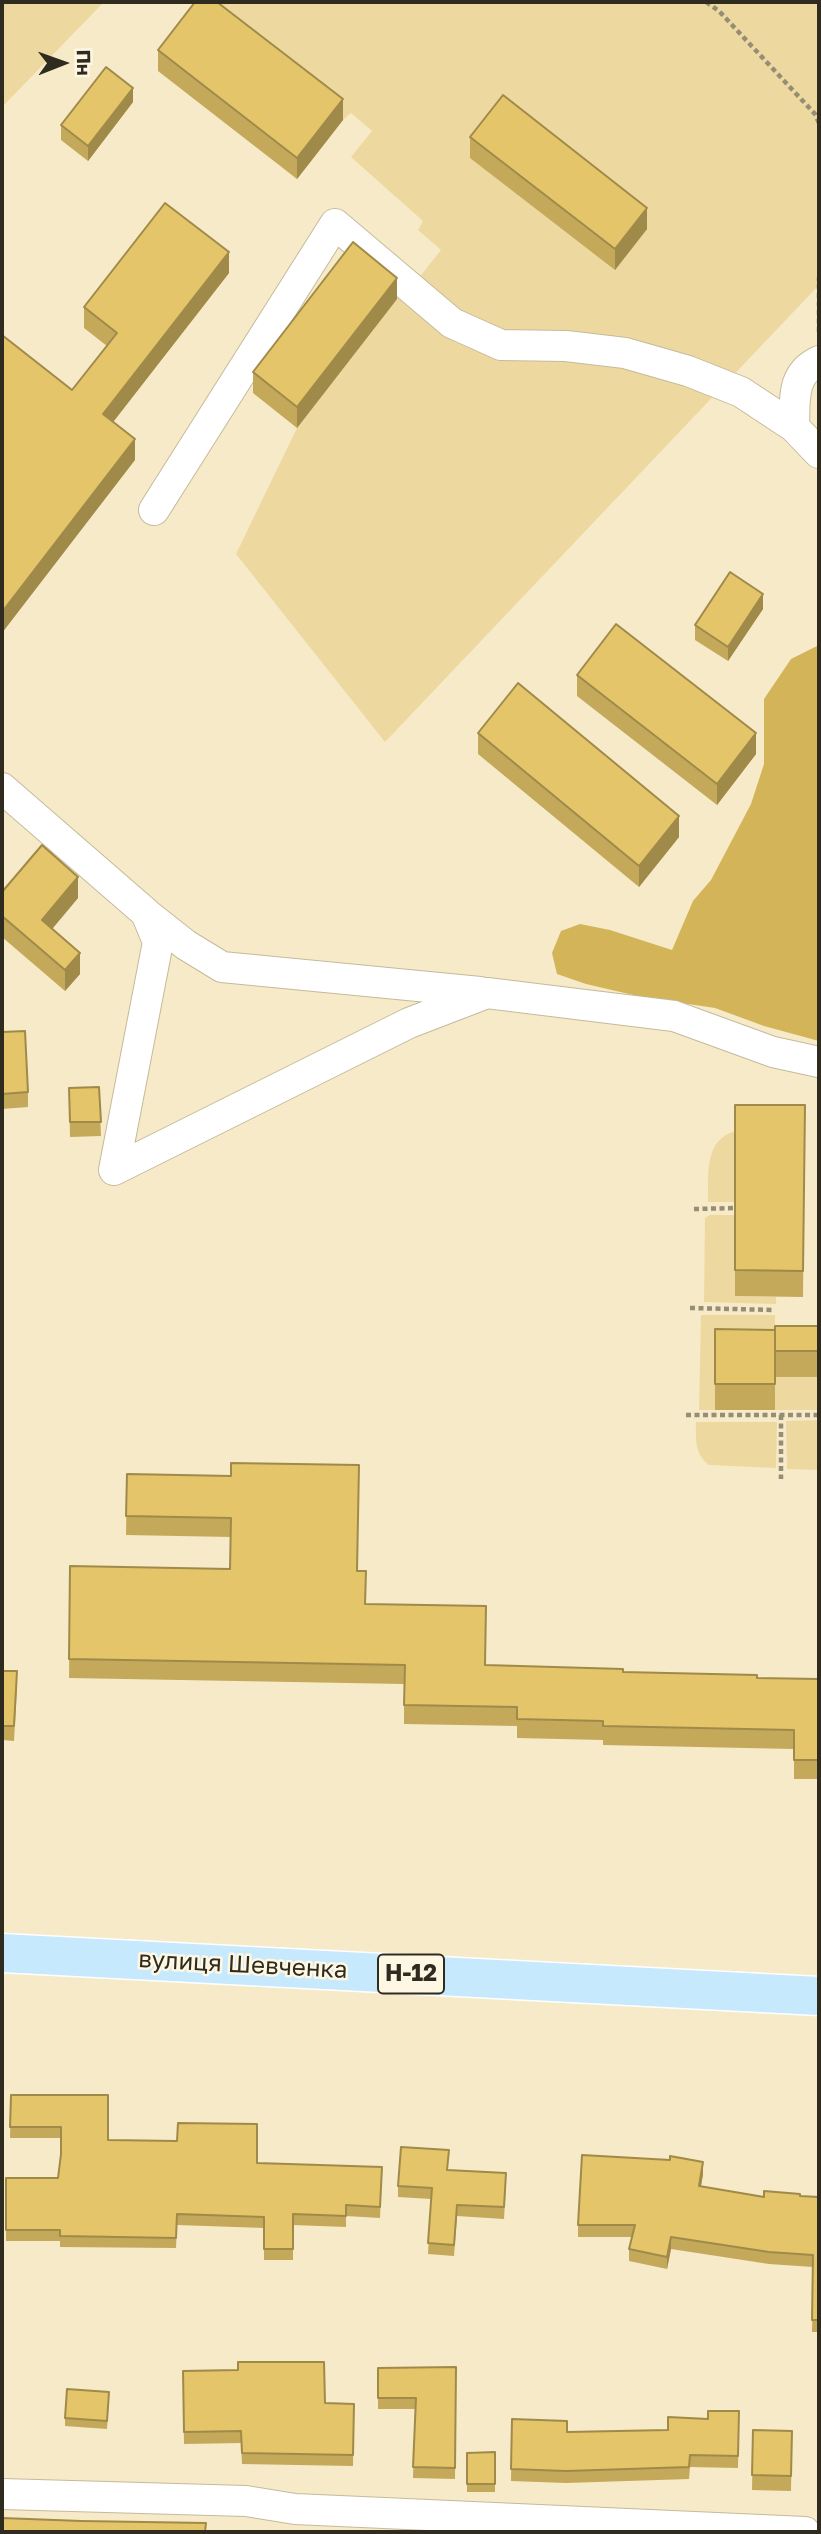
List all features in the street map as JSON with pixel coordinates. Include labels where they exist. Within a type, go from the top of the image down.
[{"type":"main road","name":"вулиця Шевченка","points":[[2,1953],[819,1996]]},
{"type":"street","points":[[154,510],[335,224],[452,323],[501,345],[566,346],[625,353],[688,371],[741,392],[794,427],[819,453]]},
{"type":"street","points":[[794,427],[796,384],[811,364],[819,361]]},
{"type":"street","points":[[2,788],[146,913],[186,944],[222,967],[487,993],[674,1016],[773,1052],[819,1062]]},
{"type":"street","points":[[146,913],[159,942],[114,1170],[410,1023],[487,993]]},
{"type":"street","points":[[2,2494],[246,2501],[295,2509],[805,2532]]},
{"type":"path","points":[[706,2],[719,11],[815,114],[819,123]]},
{"type":"path","points":[[819,277],[819,339]]},
{"type":"path","points":[[694,1209],[735,1208]]},
{"type":"path","points":[[690,1308],[775,1310]]},
{"type":"path","points":[[686,1415],[819,1415]]},
{"type":"path","points":[[781,1415],[781,1479]]},
{"type":"shaded area","points":[[2,2],[104,2],[2,107]]},
{"type":"shaded area","points":[[211,2],[819,2],[819,285],[385,742],[236,554],[297,428],[414,276],[418,279],[441,250],[418,230],[423,221],[351,157],[372,131],[351,113],[343,120]]},
{"type":"shaded area","points":[[819,645],[819,1041],[764,1026],[715,1008],[642,997],[557,974],[552,953],[561,931],[580,924],[610,930],[672,950],[693,901],[711,880],[751,804],[764,764],[764,699],[791,659]]},
{"type":"shaded area","points":[[735,1131],[735,1202],[708,1202],[709,1170],[713,1151],[717,1143]]},
{"type":"shaded area","points":[[710,1215],[735,1215],[735,1296],[776,1297],[776,1304],[704,1302],[705,1218]]},
{"type":"shaded area","points":[[701,1315],[775,1315],[775,1357],[716,1355],[715,1410],[699,1410]]},
{"type":"shaded area","points":[[775,1377],[819,1377],[819,1410],[775,1410]]},
{"type":"shaded area","points":[[819,1420],[819,1470],[787,1469],[786,1421]]},
{"type":"shaded area","points":[[696,1422],[777,1422],[776,1468],[709,1465],[698,1451]]},
{"type":"building","points":[[195,2],[217,2],[343,99],[297,158],[158,50]]},
{"type":"building","points":[[106,67],[133,88],[88,146],[61,125]]},
{"type":"building","points":[[503,95],[647,208],[615,249],[470,137]]},
{"type":"building","points":[[165,203],[229,252],[103,414],[135,439],[2,612],[2,335],[72,390],[117,333],[84,307]]},
{"type":"building","points":[[353,242],[397,278],[297,407],[253,372]]},
{"type":"building","points":[[730,572],[763,594],[728,647],[695,625]]},
{"type":"building","points":[[616,624],[756,733],[717,784],[577,675]]},
{"type":"building","points":[[518,683],[679,816],[639,866],[478,733]]},
{"type":"building","points":[[42,845],[78,877],[42,920],[80,953],[65,970],[2,916],[2,892]]},
{"type":"building","points":[[25,1031],[28,1092],[2,1094],[2,1032]]},
{"type":"building","points":[[99,1087],[101,1122],[70,1122],[69,1088]]},
{"type":"building","points":[[735,1105],[805,1105],[803,1271],[735,1270]]},
{"type":"building","points":[[775,1326],[819,1326],[819,1351],[775,1351]]},
{"type":"building","points":[[715,1329],[775,1330],[775,1384],[715,1384]]},
{"type":"building","points":[[231,1463],[359,1465],[357,1571],[366,1571],[365,1604],[486,1606],[485,1665],[819,1679],[819,1760],[794,1760],[794,1730],[603,1726],[603,1721],[517,1719],[517,1707],[404,1705],[405,1665],[69,1659],[70,1566],[230,1569],[231,1518],[126,1516],[127,1474],[231,1476]]},
{"type":"building","points":[[2,1671],[17,1671],[14,1726],[2,1726]]},
{"type":"building","points":[[11,2095],[108,2095],[108,2140],[177,2141],[178,2123],[257,2124],[257,2163],[382,2167],[380,2207],[346,2205],[346,2216],[293,2214],[293,2249],[264,2249],[264,2217],[177,2214],[176,2238],[60,2236],[60,2230],[6,2230],[6,2178],[58,2178],[61,2154],[61,2127],[10,2127]]},
{"type":"building","points":[[401,2147],[449,2150],[447,2170],[506,2173],[504,2207],[457,2205],[454,2245],[428,2243],[432,2188],[398,2186]]},
{"type":"building","points":[[582,2155],[670,2160],[670,2156],[703,2162],[699,2186],[764,2197],[764,2191],[819,2197],[819,2320],[812,2320],[813,2255],[769,2252],[671,2237],[667,2257],[629,2249],[635,2225],[578,2225]]},
{"type":"building","points":[[238,2362],[324,2362],[325,2403],[354,2404],[353,2455],[242,2453],[241,2431],[184,2432],[183,2371],[238,2370]]},
{"type":"building","points":[[456,2367],[455,2468],[413,2467],[416,2398],[378,2398],[378,2368]]},
{"type":"building","points":[[67,2389],[109,2392],[107,2421],[65,2418]]},
{"type":"building","points":[[708,2411],[739,2411],[738,2456],[690,2455],[689,2467],[566,2471],[511,2469],[512,2419],[567,2421],[567,2432],[668,2430],[668,2417],[708,2419]]},
{"type":"building","points":[[753,2430],[792,2431],[791,2476],[752,2475]]},
{"type":"building","points":[[495,2452],[495,2484],[467,2484],[467,2453]]},
{"type":"building","points":[[2,2518],[206,2523],[205,2532],[2,2532]]}]
